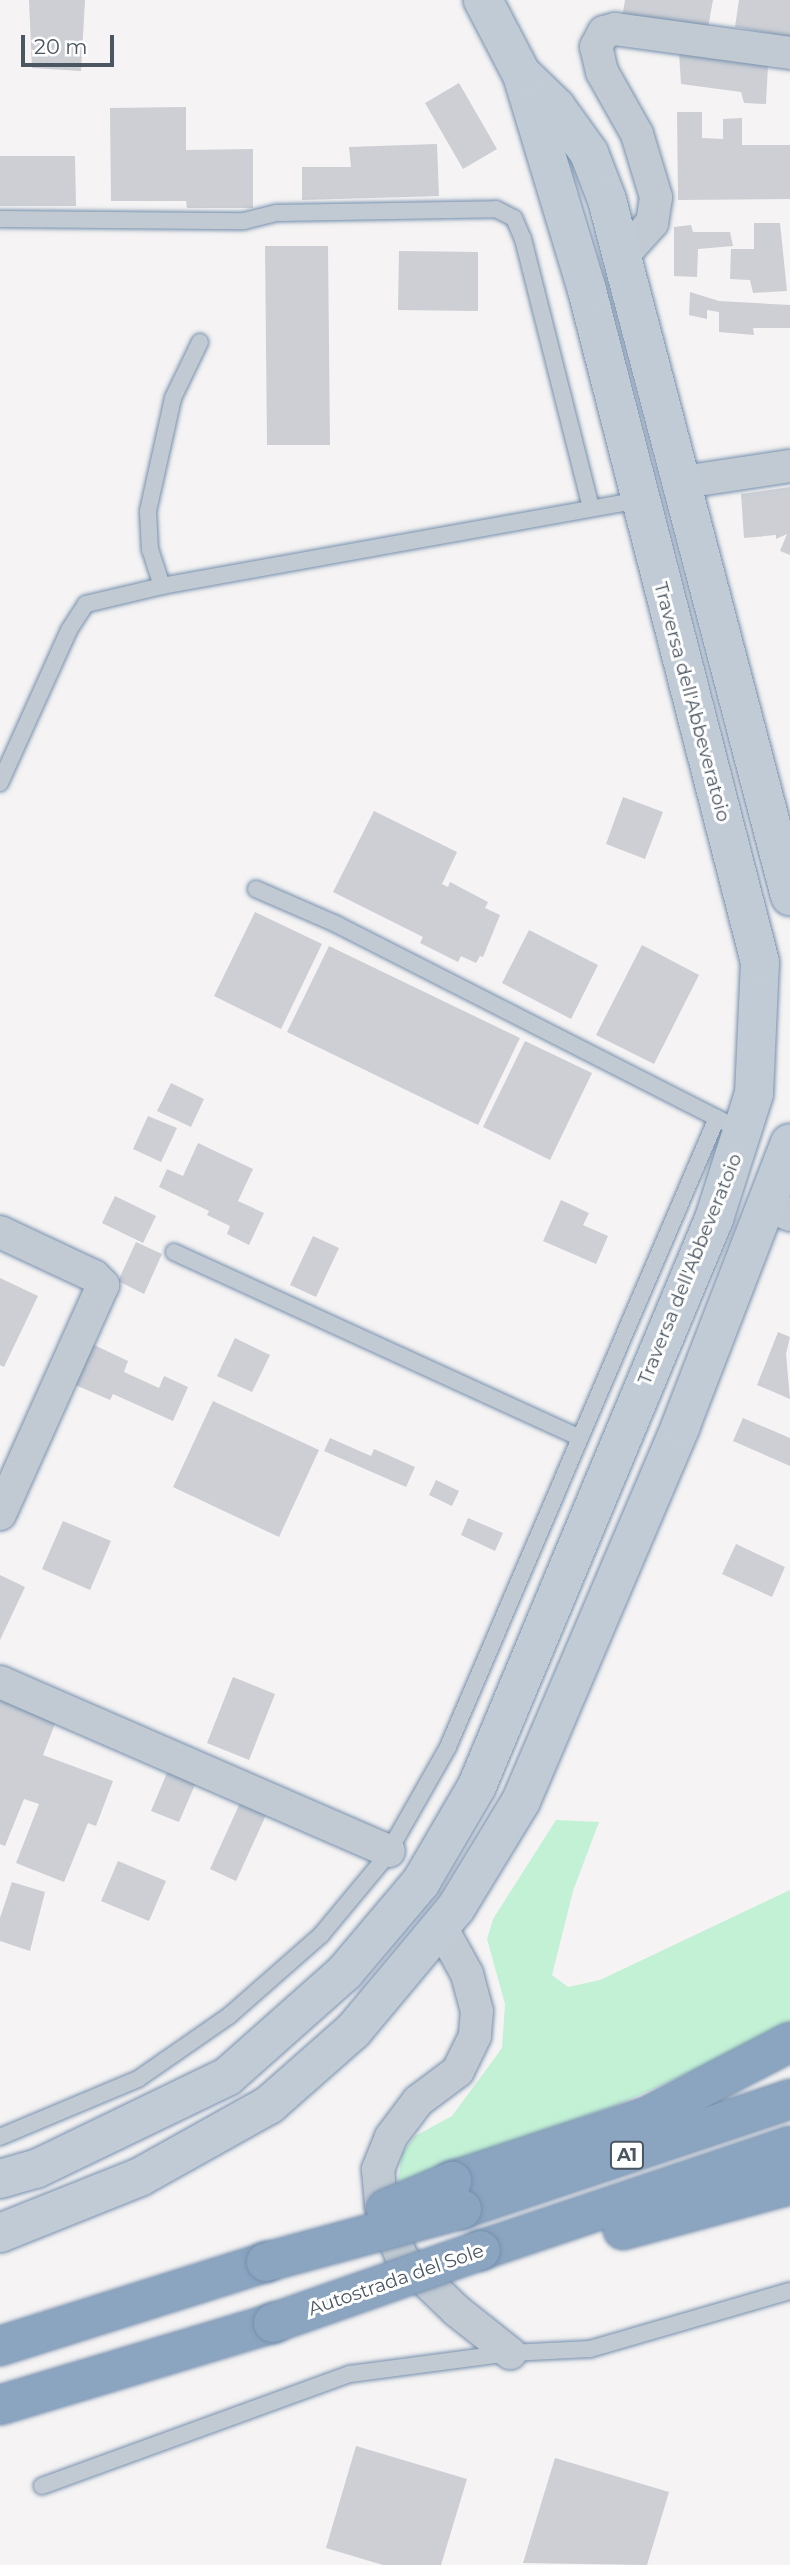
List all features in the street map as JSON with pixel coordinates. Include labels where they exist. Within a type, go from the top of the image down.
[{"type":"highway","points":[[0,2346],[266,2262],[457,2195],[648,2116],[790,2042]]},
{"type":"highway","name":"A1","points":[[457,2195],[790,2099]]},
{"type":"highway","name":"Autostrada del Sole","points":[[484,2262],[790,2146]]},
{"type":"highway","points":[[0,2405],[484,2262],[790,2185]]},
{"type":"street","name":"Traversa dell'Abbeveratoio","points":[[0,2179],[36,2169],[228,2077],[345,1972],[421,1882],[477,1786],[714,1219],[731,1125],[759,1060],[760,962],[587,290],[522,75],[483,0]]},
{"type":"street","points":[[624,254],[652,223],[656,197],[637,134],[602,72],[596,47],[604,32],[615,29],[790,53]]},
{"type":"street","name":"Traversa dell'Abbeveratoio","points":[[522,75],[556,107],[589,153],[624,254],[790,896]]},
{"type":"street","points":[[684,482],[790,466]]},
{"type":"street","points":[[0,2233],[140,2177],[269,2105],[352,2031],[441,1927],[520,1801],[780,1210],[790,1143]]},
{"type":"street","points":[[0,1232],[94,1276],[103,1285],[0,1514]]},
{"type":"street","points":[[0,1682],[389,1851]]},
{"type":"street","points":[[441,1927],[467,1973],[477,2011],[475,2036],[458,2071],[418,2101],[391,2137],[379,2169],[381,2205],[402,2258],[457,2312],[510,2353]]},
{"type":"lane","points":[[0,219],[255,221],[276,213],[496,209],[514,218],[523,239],[591,508]]},
{"type":"lane","points":[[162,586],[150,550],[148,512],[173,398],[200,342]]},
{"type":"lane","points":[[0,783],[69,630],[86,604],[162,586],[639,500]]},
{"type":"lane","points":[[0,2137],[138,2079],[230,2015],[321,1935],[389,1851],[448,1747],[579,1437],[731,1125],[336,924],[256,889]]},
{"type":"lane","points":[[174,1252],[579,1437]]},
{"type":"lane","points":[[42,2486],[349,2374],[510,2353],[590,2349],[790,2291]]},
{"type":"green space","points":[[556,1820],[599,1822],[573,1891],[552,1975],[568,1987],[600,1980],[790,1890],[790,2028],[617,2105],[398,2182],[402,2153],[415,2136],[452,2116],[502,2048],[505,2004],[487,1939],[493,1919]]},
{"type":"building","points":[[29,0],[85,0],[81,71],[32,68]]},
{"type":"building","points":[[625,0],[713,0],[707,33],[622,18]]},
{"type":"building","points":[[739,0],[790,0],[790,37],[735,27]]},
{"type":"building","points":[[679,52],[768,65],[766,104],[744,103],[741,92],[681,84]]},
{"type":"building","points":[[459,83],[497,149],[463,169],[425,103]]},
{"type":"building","points":[[186,107],[186,150],[253,149],[253,208],[187,208],[186,201],[111,201],[110,108]]},
{"type":"building","points":[[677,112],[702,112],[702,138],[723,139],[723,119],[742,118],[742,145],[790,145],[790,199],[678,200]]},
{"type":"building","points":[[437,144],[439,196],[302,200],[302,167],[351,167],[349,147]]},
{"type":"building","points":[[0,156],[75,156],[76,206],[0,206]]},
{"type":"building","points":[[754,223],[780,223],[787,291],[753,293],[750,280],[730,279],[731,249],[754,249]]},
{"type":"building","points":[[691,225],[693,232],[730,232],[733,246],[698,249],[697,277],[674,276],[674,227]]},
{"type":"building","points":[[265,246],[328,246],[330,445],[267,445]]},
{"type":"building","points":[[399,251],[478,252],[478,311],[398,310]]},
{"type":"building","points":[[690,292],[719,301],[790,305],[790,328],[753,328],[754,335],[719,332],[719,312],[707,310],[707,319],[689,315]]},
{"type":"building","points":[[790,487],[790,555],[780,551],[787,534],[776,539],[776,535],[744,538],[741,494]]},
{"type":"building","points":[[623,797],[663,812],[645,859],[606,844]]},
{"type":"building","points":[[374,811],[457,852],[442,884],[448,887],[450,882],[488,902],[485,908],[500,915],[483,957],[480,956],[476,963],[461,956],[458,962],[420,943],[423,937],[333,892]]},
{"type":"building","points":[[255,912],[322,944],[281,1029],[214,996]]},
{"type":"building","points":[[529,930],[598,965],[571,1019],[502,983]]},
{"type":"building","points":[[642,945],[699,975],[654,1064],[596,1035]]},
{"type":"building","points":[[329,946],[520,1038],[478,1125],[287,1032]]},
{"type":"building","points":[[525,1041],[592,1073],[550,1160],[483,1127]]},
{"type":"building","points":[[171,1083],[204,1099],[191,1127],[157,1111]]},
{"type":"building","points":[[148,1116],[177,1128],[161,1162],[133,1149]]},
{"type":"building","points":[[198,1143],[253,1169],[238,1201],[264,1213],[249,1245],[227,1234],[230,1226],[207,1215],[209,1211],[159,1187],[167,1169],[183,1176]]},
{"type":"building","points":[[115,1196],[156,1216],[143,1243],[102,1223]]},
{"type":"building","points":[[561,1200],[589,1213],[583,1225],[608,1236],[596,1264],[543,1241]]},
{"type":"building","points":[[313,1236],[339,1248],[316,1297],[290,1285]]},
{"type":"building","points":[[136,1242],[162,1254],[144,1294],[118,1281]]},
{"type":"building","points":[[0,1278],[38,1296],[4,1367],[0,1365]]},
{"type":"building","points":[[778,1332],[790,1337],[786,1354],[790,1399],[757,1385]]},
{"type":"building","points":[[235,1338],[270,1355],[252,1392],[217,1376]]},
{"type":"building","points":[[90,1343],[128,1361],[124,1372],[159,1388],[164,1376],[188,1387],[173,1421],[113,1394],[110,1400],[71,1383]]},
{"type":"building","points":[[213,1401],[319,1450],[279,1537],[173,1487]]},
{"type":"building","points":[[743,1418],[790,1438],[790,1466],[733,1441]]},
{"type":"building","points":[[330,1438],[371,1456],[374,1449],[415,1467],[406,1487],[324,1451]]},
{"type":"building","points":[[436,1480],[459,1491],[452,1506],[429,1495]]},
{"type":"building","points":[[468,1518],[503,1533],[495,1551],[461,1535]]},
{"type":"building","points":[[63,1521],[111,1541],[90,1590],[42,1569]]},
{"type":"building","points":[[736,1544],[785,1567],[772,1597],[722,1574]]},
{"type":"building","points":[[0,1575],[25,1587],[0,1640]]},
{"type":"building","points":[[233,1677],[275,1694],[249,1760],[207,1743]]},
{"type":"building","points":[[0,1698],[56,1721],[43,1755],[113,1781],[96,1826],[88,1823],[64,1882],[16,1863],[39,1804],[24,1799],[5,1846],[0,1844]]},
{"type":"building","points":[[169,1768],[197,1780],[179,1822],[151,1811]]},
{"type":"building","points":[[240,1803],[266,1815],[236,1881],[210,1869]]},
{"type":"building","points":[[118,1861],[166,1881],[149,1921],[101,1901]]},
{"type":"building","points":[[12,1882],[45,1892],[30,1951],[0,1941],[0,1918]]},
{"type":"building","points":[[356,2446],[467,2479],[441,2565],[383,2565],[326,2548]]},
{"type":"building","points":[[555,2458],[669,2492],[647,2565],[523,2563]]}]
